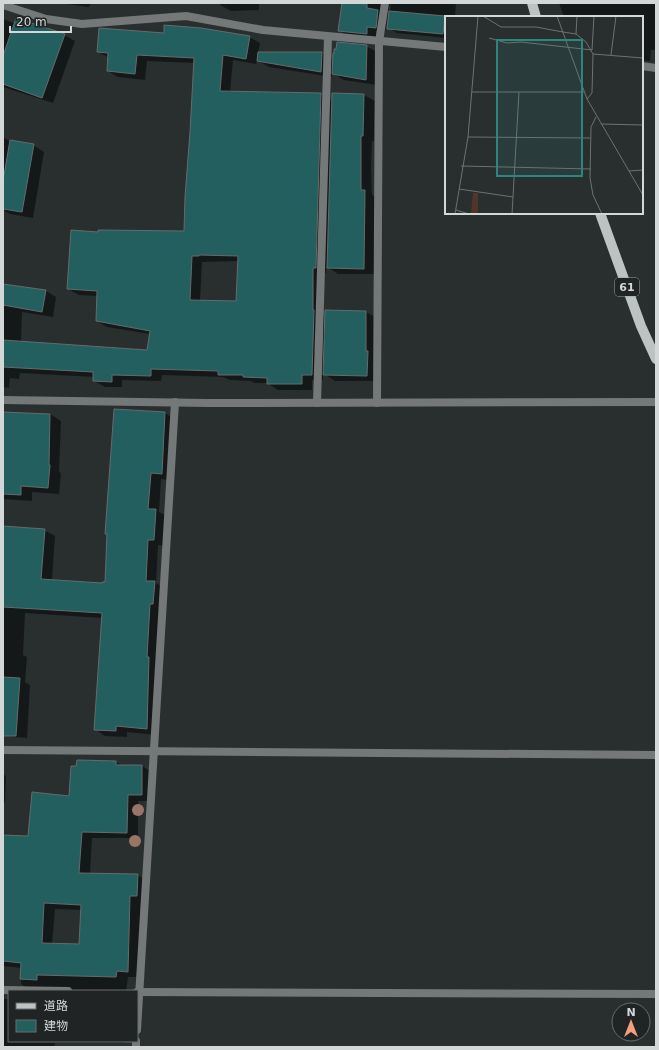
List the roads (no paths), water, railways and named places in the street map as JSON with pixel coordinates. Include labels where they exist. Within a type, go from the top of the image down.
[{"type":"main road","points":[[532,3],[536,16]]},
{"type":"main road","name":"61","points":[[600,214],[641,326],[656,359]]},
{"type":"street","points":[[377,403],[379,42],[385,3]]},
{"type":"street","points":[[3,5],[46,19],[82,24],[186,16],[263,30],[379,42],[445,47]]},
{"type":"street","points":[[317,403],[328,37]]},
{"type":"street","points":[[643,66],[656,68]]},
{"type":"street","points":[[3,400],[317,403],[656,402]]},
{"type":"street","points":[[175,402],[138,992],[656,994]]},
{"type":"street","points":[[3,750],[656,755]]}]
